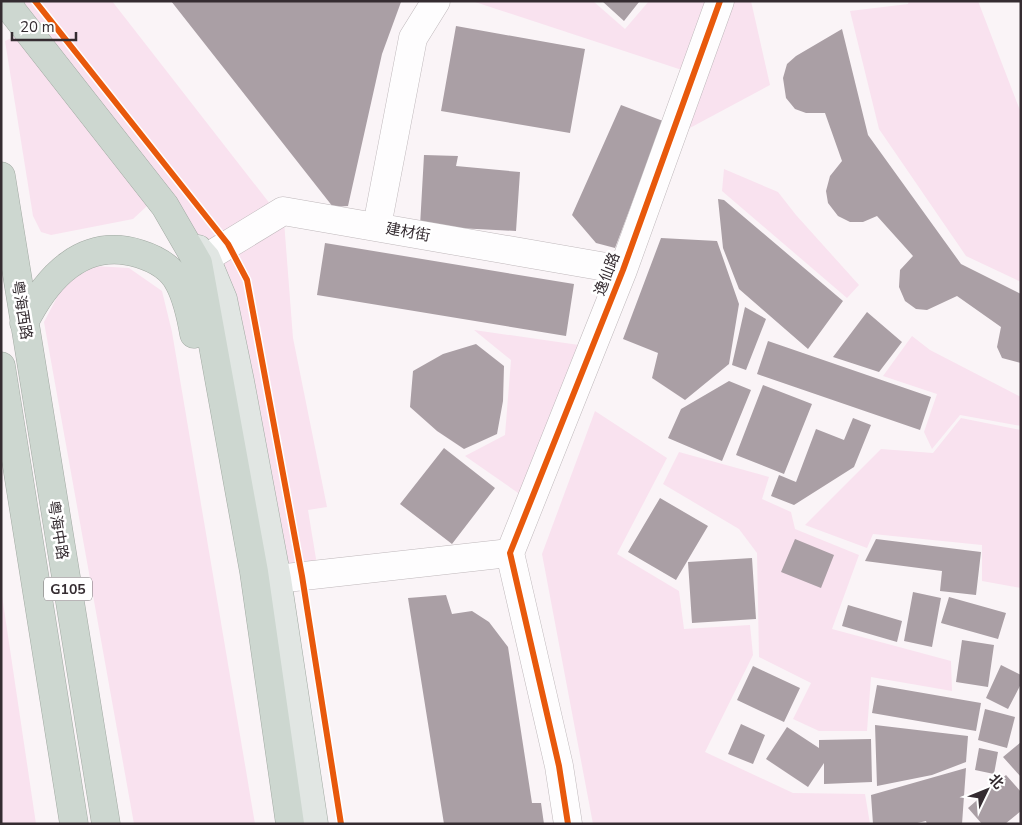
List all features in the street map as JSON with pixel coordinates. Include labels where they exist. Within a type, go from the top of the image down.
[{"type":"highway","points":[[8,1],[13,12],[165,206],[198,263],[254,572],[290,824]]},
{"type":"highway","name":"粤海西路","points":[[1,176],[29,354]]},
{"type":"highway","points":[[24,323],[36,299],[66,268],[84,255],[110,248],[132,251],[151,258],[167,267],[179,282],[193,328],[242,610],[274,824]]},
{"type":"highway","name":"粤海中路","points":[[29,354],[106,824]]},
{"type":"highway","name":"粤海中路","points":[[1,367],[74,824]]},
{"type":"main road","points":[[165,206],[206,258],[224,308],[277,579],[314,824]]},
{"type":"street","points":[[378,226],[413,38],[436,1]]},
{"type":"street","name":"逸仙路","points":[[510,553],[623,270],[720,1]]},
{"type":"street","name":"建材街","points":[[206,258],[283,211],[623,270]]},
{"type":"street","points":[[277,579],[510,553],[559,766],[568,824]]},
{"type":"shaded area","points":[[18,1],[112,1],[274,209],[207,250]]},
{"type":"shaded area","points":[[472,1],[593,1],[625,29],[649,1],[714,1],[688,72]]},
{"type":"shaded area","points":[[721,1],[751,1],[770,85],[673,137]]},
{"type":"shaded area","points":[[909,1],[978,1],[1021,113],[1021,282],[966,256],[879,129],[850,11],[908,4]]},
{"type":"shaded area","points":[[16,36],[146,190],[147,206],[133,219],[51,235],[41,232],[33,216],[5,41]]},
{"type":"shaded area","points":[[724,169],[778,192],[796,215],[859,285],[847,298],[722,191]]},
{"type":"shaded area","points":[[284,221],[293,338],[327,507],[308,510],[317,565],[283,572],[218,260]]},
{"type":"shaded area","points":[[94,266],[129,268],[162,291],[172,332],[255,824],[134,824],[44,322],[63,286]]},
{"type":"shaded area","points":[[474,330],[579,345],[521,495],[465,456],[505,435],[511,360]]},
{"type":"shaded area","points":[[912,336],[930,350],[1021,397],[1021,426],[960,415],[932,449],[924,432],[937,394],[883,376]]},
{"type":"shaded area","points":[[595,411],[667,458],[617,554],[679,591],[684,629],[750,625],[753,655],[705,752],[793,793],[865,794],[870,824],[593,824],[542,554]]},
{"type":"shaded area","points":[[961,418],[1021,430],[1021,588],[982,581],[982,545],[873,534],[867,548],[805,525],[881,449],[933,453]]},
{"type":"shaded area","points":[[679,452],[769,477],[762,499],[791,512],[795,529],[859,555],[832,629],[951,661],[952,691],[871,677],[867,731],[819,731],[793,719],[811,683],[759,657],[757,553],[739,529],[663,484]]},
{"type":"shaded area","points":[[1,589],[36,824],[1,824]]},
{"type":"building","points":[[171,1],[401,2],[382,54],[348,206],[333,207]]},
{"type":"building","points":[[602,1],[638,1],[639,2],[624,21]]},
{"type":"building","points":[[456,26],[585,49],[570,133],[441,111]]},
{"type":"building","points":[[842,29],[868,135],[961,264],[1021,294],[1021,363],[1002,358],[997,347],[1001,327],[957,296],[927,310],[916,309],[905,301],[899,287],[900,270],[913,256],[877,216],[863,222],[850,222],[838,216],[828,203],[826,191],[830,176],[842,161],[825,113],[806,113],[795,109],[786,98],[783,78],[787,64],[796,56]]},
{"type":"building","points":[[621,105],[663,121],[615,248],[596,243],[572,215]]},
{"type":"building","points":[[424,155],[458,156],[456,166],[520,172],[516,231],[420,226]]},
{"type":"building","points":[[718,199],[724,200],[843,301],[808,349],[739,289],[723,248]]},
{"type":"building","points":[[661,238],[717,241],[739,304],[729,364],[685,400],[652,378],[658,353],[623,339]]},
{"type":"building","points":[[325,243],[574,284],[566,336],[317,295]]},
{"type":"building","points":[[745,307],[766,319],[746,370],[732,365]]},
{"type":"building","points":[[867,312],[902,342],[879,372],[833,357]]},
{"type":"building","points":[[768,341],[931,397],[920,430],[757,374]]},
{"type":"building","points":[[476,344],[504,366],[503,401],[497,434],[464,449],[437,431],[410,407],[413,371],[443,354]]},
{"type":"building","points":[[729,381],[751,390],[722,461],[668,438],[681,409]]},
{"type":"building","points":[[763,385],[812,404],[784,474],[736,455]]},
{"type":"building","points":[[853,418],[871,425],[854,467],[794,505],[771,496],[779,475],[796,482],[816,429],[844,440]]},
{"type":"building","points":[[444,448],[495,488],[452,544],[400,504]]},
{"type":"building","points":[[660,498],[708,526],[676,580],[628,552]]},
{"type":"building","points":[[795,539],[834,555],[821,588],[781,572]]},
{"type":"building","points":[[876,539],[981,552],[976,595],[940,591],[942,571],[865,561]]},
{"type":"building","points":[[752,558],[756,619],[692,623],[688,562]]},
{"type":"building","points":[[913,592],[941,598],[932,647],[904,641]]},
{"type":"building","points":[[446,595],[452,614],[472,611],[489,622],[508,647],[532,803],[541,803],[544,824],[444,824],[408,598]]},
{"type":"building","points":[[949,597],[1006,613],[998,639],[941,623]]},
{"type":"building","points":[[848,605],[902,621],[897,642],[842,626]]},
{"type":"building","points":[[962,640],[994,645],[988,687],[956,682]]},
{"type":"building","points":[[1001,665],[1021,675],[1021,684],[1008,709],[986,698]]},
{"type":"building","points":[[753,666],[800,688],[784,722],[737,700]]},
{"type":"building","points":[[877,685],[981,703],[976,731],[872,713]]},
{"type":"building","points":[[985,709],[1015,717],[1007,748],[978,740]]},
{"type":"building","points":[[741,724],[765,735],[753,764],[728,754]]},
{"type":"building","points":[[875,725],[968,736],[966,762],[932,775],[877,786]]},
{"type":"building","points":[[787,727],[819,748],[819,740],[871,739],[872,782],[824,784],[824,763],[808,787],[766,759]]},
{"type":"building","points":[[1021,742],[1021,777],[1003,757]]},
{"type":"building","points":[[979,748],[998,752],[994,774],[975,770]]},
{"type":"building","points":[[966,768],[962,824],[927,824],[926,821],[913,824],[873,824],[871,795]]},
{"type":"building","points":[[1006,775],[1021,792],[1021,811],[1005,824],[982,824],[968,808]]},
{"type":"cycle path","points":[[35,1],[228,244],[247,280],[302,576],[341,824]]},
{"type":"cycle path","points":[[568,824],[559,766],[510,553],[623,270],[720,1]]}]
